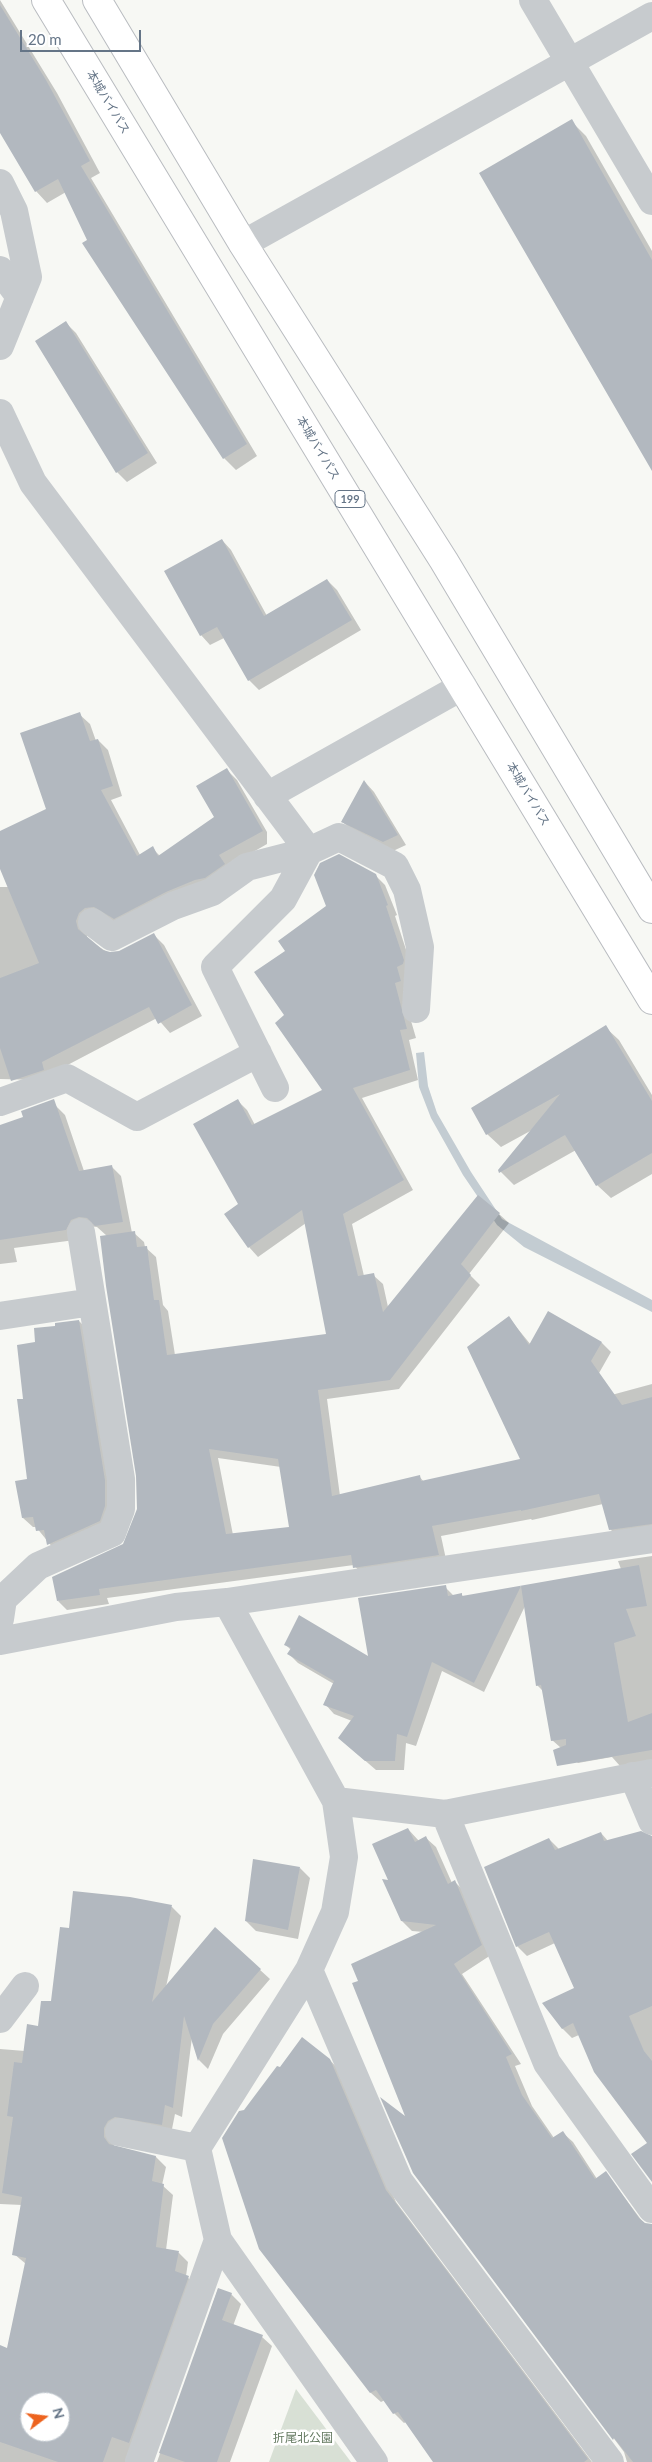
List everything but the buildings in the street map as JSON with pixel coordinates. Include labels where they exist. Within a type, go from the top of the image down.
[{"type":"highway","name":"本城バイパス","points":[[46,0],[652,1000]]},
{"type":"highway","points":[[97,0],[242,244],[444,561],[652,909]]},
{"type":"street","points":[[534,0],[652,201]]},
{"type":"street","points":[[242,244],[652,16]]},
{"type":"street","points":[[0,183],[14,211],[28,277],[0,346]]},
{"type":"street","points":[[0,270],[20,297]]},
{"type":"street","points":[[0,413],[33,483],[309,850]]},
{"type":"street","points":[[267,796],[463,686]]},
{"type":"street","points":[[92,922],[112,937],[173,906],[212,892],[247,867],[309,850],[339,836],[395,866],[407,890],[420,947],[416,1009]]},
{"type":"street","points":[[275,1088],[215,967],[283,899],[309,850]]},
{"type":"street","points":[[0,1102],[67,1078],[136,1118],[258,1053]]},
{"type":"street","points":[[0,1619],[3,1599],[38,1566],[112,1534],[121,1509],[121,1479],[81,1232]]},
{"type":"street","points":[[0,1316],[92,1302]]},
{"type":"street","points":[[0,1641],[176,1607],[227,1602],[652,1539]]},
{"type":"street","points":[[227,1602],[336,1801],[344,1857],[335,1912],[309,1970],[197,2148],[218,2240],[374,2462]]},
{"type":"street","points":[[336,1801],[445,1814],[642,1774],[652,1821]]},
{"type":"street","points":[[445,1814],[547,2063],[652,2209]]},
{"type":"street","points":[[309,1970],[399,2181],[610,2462]]},
{"type":"street","points":[[0,2019],[25,1986]]},
{"type":"street","points":[[119,2132],[197,2148]]},
{"type":"street","points":[[139,2462],[218,2240]]},
{"type":"green space","name":"折尾北公園","points":[[296,2389],[351,2462],[269,2462]]},
{"type":"shaded area","points":[[424,1052],[428,1086],[437,1113],[471,1172],[502,1219],[652,1300],[652,1312],[524,1247],[497,1225],[463,1175],[431,1118],[419,1087],[416,1053]]}]
